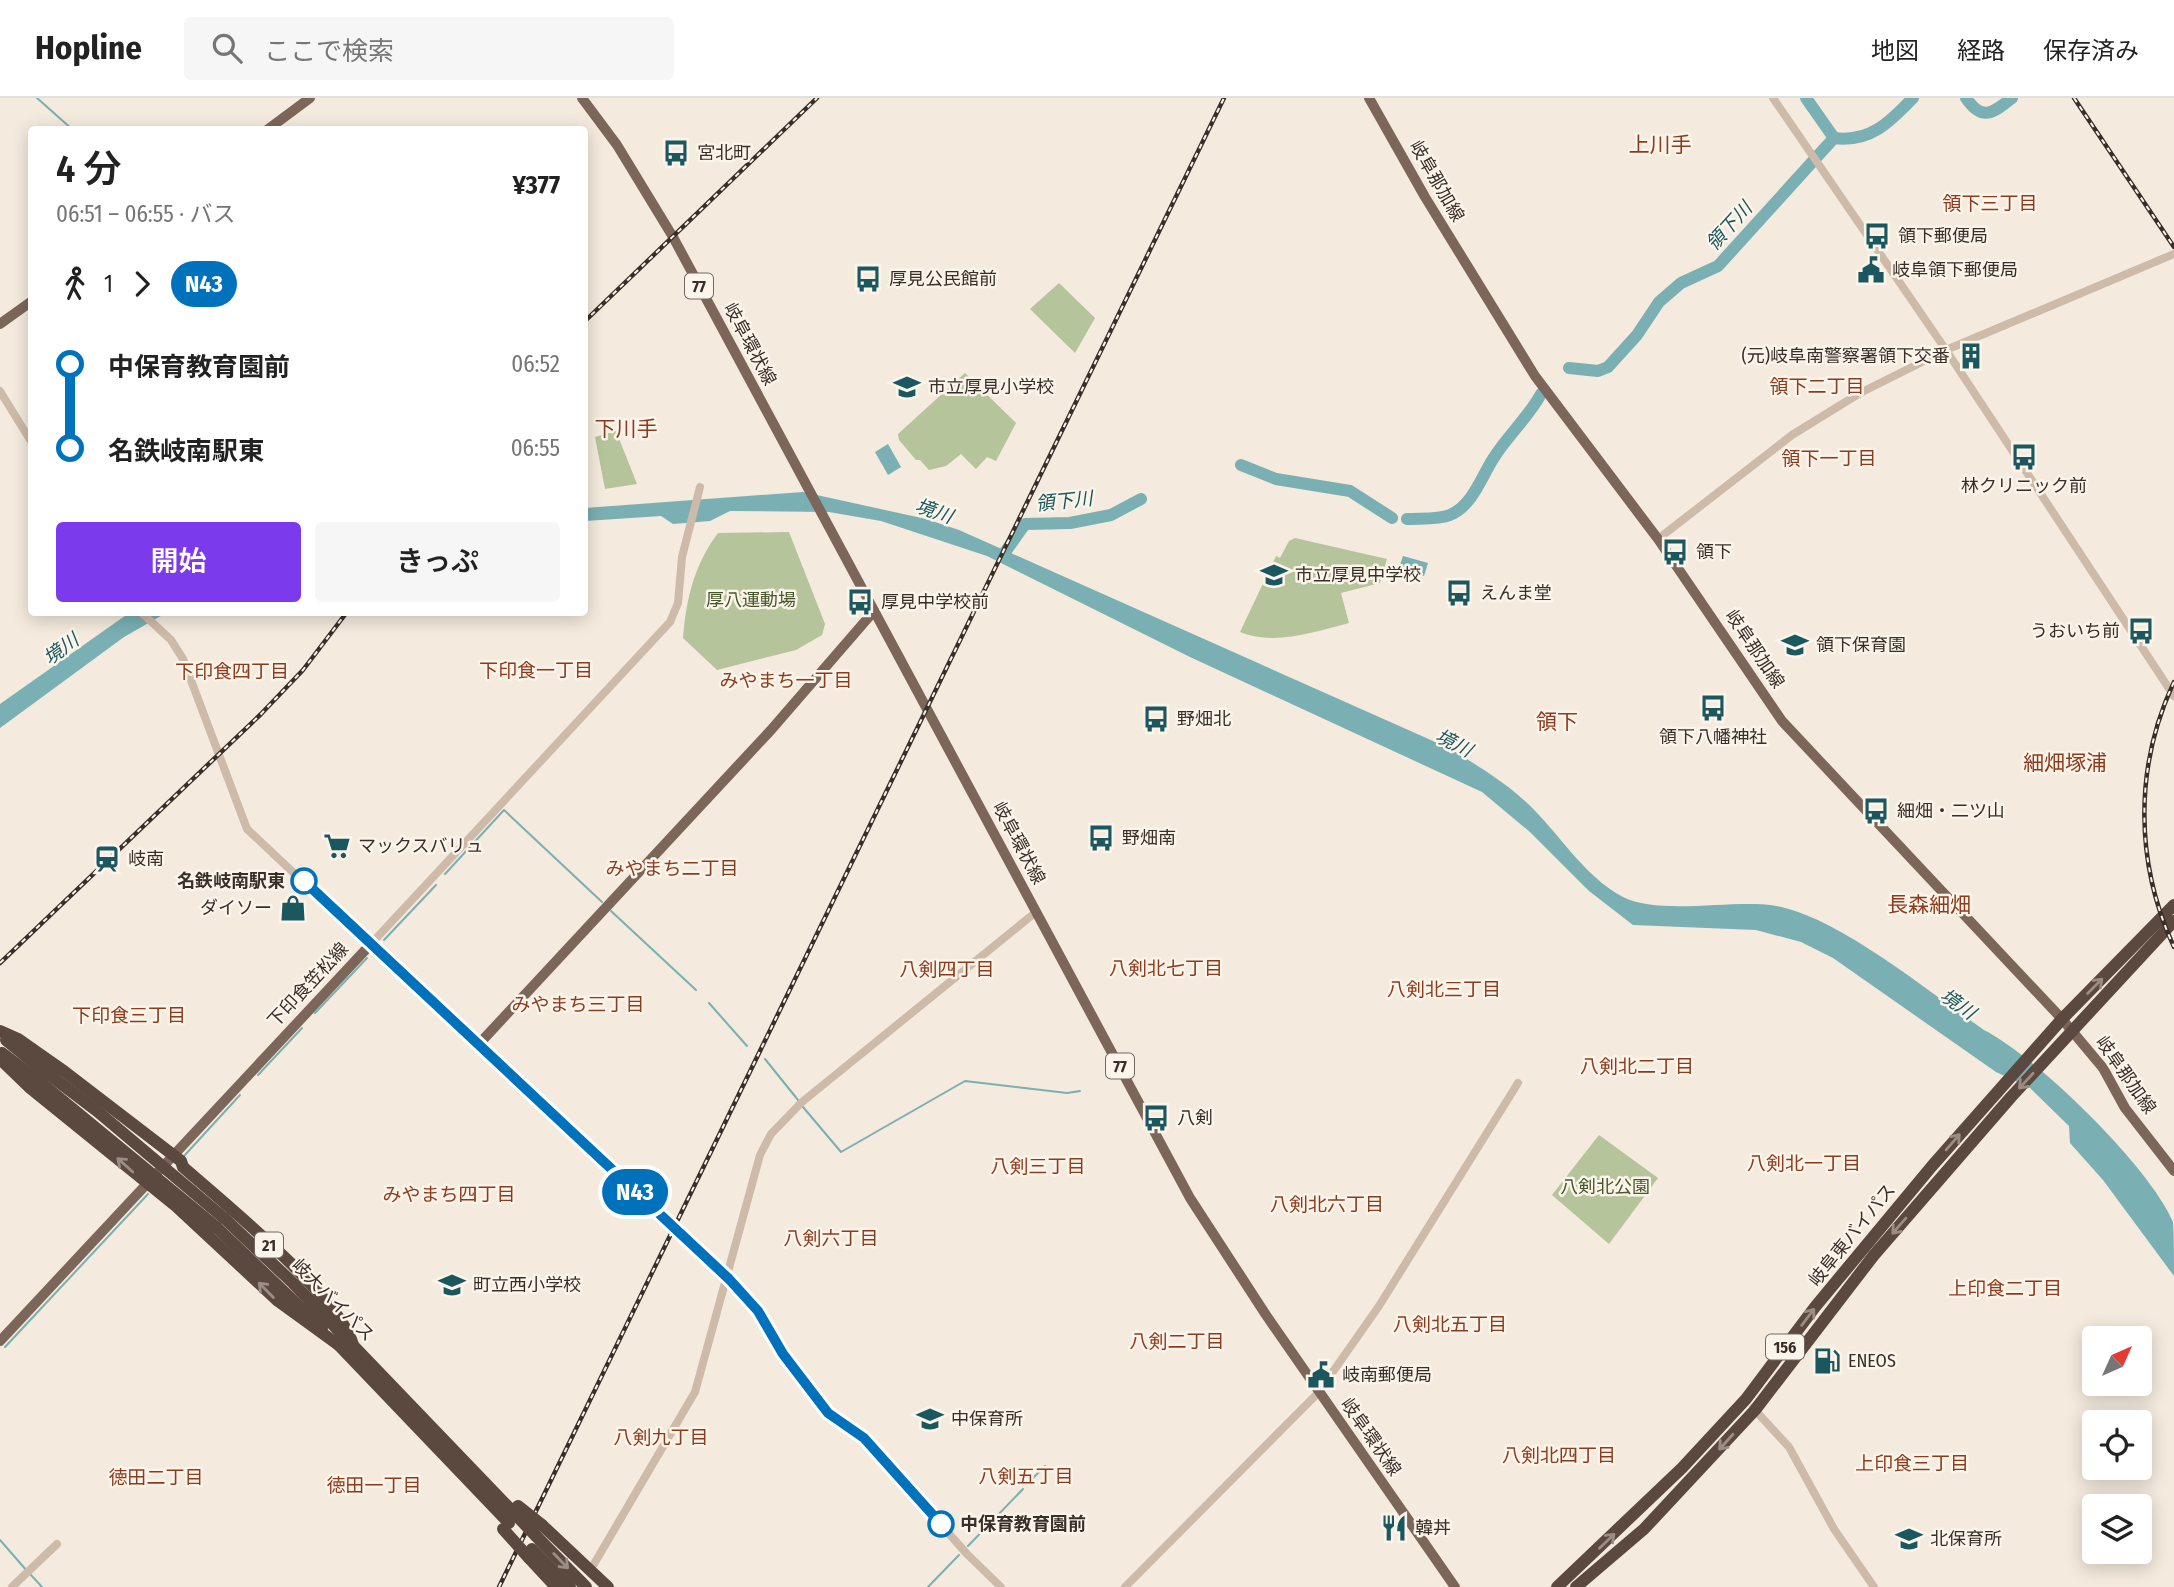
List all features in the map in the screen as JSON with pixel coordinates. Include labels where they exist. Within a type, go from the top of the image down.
[{"type":"highway","name":"岐阜東バイパス","points":[[1557,1587],[1682,1468],[1746,1399],[1871,1237],[2062,1019],[2174,905]]},
{"type":"highway","name":"岐阜東バイパス","points":[[1576,1587],[1644,1529],[1755,1410],[1874,1255],[2008,1101],[2174,921]]},
{"type":"highway","name":"岐大バイパス","points":[[0,1033],[39,1074],[165,1182],[220,1222],[353,1345],[402,1403],[511,1518],[586,1587]]},
{"type":"highway","name":"岐大バイパス","points":[[0,1051],[39,1074]]},
{"type":"highway","name":"21","points":[[0,1059],[39,1074],[173,1154],[328,1301],[349,1330],[353,1345]]},
{"type":"highway","name":"21","points":[[39,1074],[104,1146],[146,1184],[176,1206],[278,1301],[340,1346]]},
{"type":"highway","name":"岐大バイパス","points":[[220,1222],[340,1346],[402,1403]]},
{"type":"highway","name":"21","points":[[402,1403],[422,1408],[511,1518],[535,1542],[608,1587]]},
{"type":"highway","name":"21","points":[[535,1542],[556,1587]]},
{"type":"highway","name":"岐大バイパス","points":[[535,1542],[570,1587]]},
{"type":"main road","points":[[272,126],[310,98]]},
{"type":"main road","name":"岐阜環状線","points":[[582,98],[617,145],[667,228],[1190,1198],[1318,1393],[1455,1587]]},
{"type":"main road","name":"岐阜那加線","points":[[1369,98],[1425,197],[1535,376],[1658,539],[1782,721],[2073,1031],[2103,1068],[2125,1108],[2174,1171]]},
{"type":"main road","points":[[0,324],[28,304]]},
{"type":"main road","points":[[478,1045],[771,730],[874,611]]},
{"type":"main road","name":"下印食笠松線","points":[[0,1341],[370,944],[478,1045]]},
{"type":"street","points":[[1773,98],[1947,350],[2174,696]]},
{"type":"street","points":[[1658,539],[1792,435],[1830,410],[1947,350],[2174,254]]},
{"type":"street","points":[[0,391],[28,436]]},
{"type":"street","points":[[145,616],[183,659],[247,829],[370,944],[670,622],[678,603],[682,557],[699,491]]},
{"type":"street","points":[[594,1564],[695,1392],[729,1279],[760,1155],[771,1134],[802,1102],[1036,912]]},
{"type":"street","points":[[478,1045],[729,1279]]},
{"type":"street","points":[[1125,1587],[1318,1393],[1379,1306],[1518,1083]]},
{"type":"street","points":[[776,1341],[828,1413],[864,1438],[967,1554],[1001,1587]]},
{"type":"street","points":[[1746,1399],[1789,1447],[1834,1529],[1874,1587]]},
{"type":"street","points":[[12,1587],[57,1544]]},
{"type":"green space","points":[[1059,283],[1095,318],[1075,353],[1030,309]]},
{"type":"green space","points":[[965,373],[1016,423],[996,461],[987,457],[976,469],[961,454],[946,466],[929,470],[920,460],[916,460],[899,440],[898,434]]},
{"type":"green space","points":[[616,431],[637,484],[605,489],[595,437]]},
{"type":"green space","name":"厚八運動場","points":[[789,532],[825,624],[822,635],[796,650],[717,670],[683,638],[689,596],[703,557],[718,533]]},
{"type":"green space","points":[[1295,538],[1387,559],[1380,583],[1341,593],[1349,623],[1280,638],[1240,632],[1276,556],[1280,558],[1289,541]]},
{"type":"green space","name":"八剣北公園","points":[[1599,1135],[1658,1178],[1609,1244],[1552,1195]]},
{"type":"water","points":[[888,444],[901,467],[888,475],[875,452]]},
{"type":"water","points":[[803,492],[926,519],[959,530],[1451,749],[1516,793],[1595,877],[1623,897],[1655,905],[1770,905],[1822,922],[1880,956],[2006,1044],[2061,1088],[2090,1116],[2141,1173],[2173,1222],[2174,1276],[2103,1180],[2070,1143],[2069,1126],[2030,1088],[1996,1072],[1833,958],[1801,942],[1756,930],[1633,925],[1589,891],[1530,832],[1482,792],[1190,657],[987,556],[881,521],[829,512],[730,511],[710,521],[673,524],[661,516],[588,521],[588,508]]},
{"type":"water","points":[[1403,556],[1428,563],[1424,576],[1399,568]]},
{"type":"water","points":[[125,616],[161,616],[124,637],[0,728],[0,704]]},
{"type":"waterway","points":[[37,98],[68,126]]},
{"type":"waterway","points":[[1806,98],[1834,138]]},
{"type":"waterway","name":"領下川","points":[[1569,368],[1598,371],[1608,367],[1637,335],[1659,302],[1681,283],[1718,266],[1834,138],[1847,139],[1869,134],[1887,123],[1913,98]]},
{"type":"waterway","name":"領下川","points":[[1966,98],[1983,113],[1999,108],[2012,98]]},
{"type":"waterway","name":"領下川","points":[[1407,519],[1445,517],[1458,511],[1475,491],[1499,451],[1541,394]]},
{"type":"waterway","name":"領下川","points":[[1241,465],[1276,479],[1350,491],[1392,518]]},
{"type":"waterway","name":"領下川","points":[[1003,555],[1025,524],[1070,523],[1111,515],[1141,499]]},
{"type":"waterway","points":[[445,874],[504,810],[602,902]]},
{"type":"waterway","points":[[384,940],[436,885]]},
{"type":"waterway","points":[[611,911],[696,990]]},
{"type":"waterway","points":[[315,1013],[367,958]]},
{"type":"waterway","points":[[709,1003],[747,1046]]},
{"type":"waterway","points":[[258,1075],[302,1028]]},
{"type":"waterway","points":[[765,1059],[798,1100]]},
{"type":"waterway","points":[[803,1107],[841,1152],[965,1081],[1067,1093],[1080,1091]]},
{"type":"waterway","points":[[184,1156],[240,1095]]},
{"type":"waterway","points":[[5,1347],[148,1194]]},
{"type":"waterway","points":[[1031,1480],[1045,1466]]},
{"type":"waterway","points":[[968,1546],[1023,1489]]},
{"type":"waterway","points":[[0,1540],[27,1571]]},
{"type":"waterway","points":[[928,1587],[959,1555]]},
{"type":"waterway","points":[[31,1575],[42,1587]]},
{"type":"railway","points":[[588,318],[817,98]]},
{"type":"railway","points":[[499,1587],[1224,98]]},
{"type":"railway","points":[[2074,98],[2174,247]]},
{"type":"railway","points":[[0,963],[261,714],[303,670],[344,616]]},
{"type":"railway","points":[[2174,682],[2152,747],[2144,815],[2152,882],[2174,947]]},
{"type":"bus line","name":"N43","points":[[304,881],[408,983],[433,1002],[729,1279],[766,1321],[783,1354],[828,1413],[864,1438],[941,1524]]},
{"type":"place","name":"宮北町","points":[[676,153]]},
{"type":"place","name":"領下郵便局","points":[[1877,236]]},
{"type":"place","name":"岐阜領下郵便局","points":[[1871,270]]},
{"type":"place","name":"厚見公民館前","points":[[868,279]]},
{"type":"place","name":"(元)岐阜南警察署領下交番","points":[[1971,356]]},
{"type":"place","name":"市立厚見小学校","points":[[907,387]]},
{"type":"place","name":"林クリニック前","points":[[2024,457]]},
{"type":"place","name":"領下","points":[[1675,552]]},
{"type":"place","name":"市立厚見中学校","points":[[1274,575]]},
{"type":"place","name":"えんま堂","points":[[1459,593]]},
{"type":"place","name":"厚見中学校前","points":[[860,602]]},
{"type":"place","name":"うおいち前","points":[[2141,631]]},
{"type":"place","name":"領下保育園","points":[[1795,645]]},
{"type":"place","name":"領下八幡神社","points":[[1713,708]]},
{"type":"place","name":"野畑北","points":[[1156,719]]},
{"type":"place","name":"細畑・二ツ山","points":[[1876,811]]},
{"type":"place","name":"野畑南","points":[[1101,838]]},
{"type":"place","name":"マックスバリュ","points":[[337,846]]},
{"type":"place","name":"岐南","points":[[107,859]]},
{"type":"place","name":"名鉄岐南駅東","points":[[304,881]]},
{"type":"place","name":"ダイソー","points":[[293,908]]},
{"type":"place","name":"八剣","points":[[1156,1118]]},
{"type":"place","name":"町立西小学校","points":[[452,1285]]},
{"type":"place","name":"ENEOS","points":[[1827,1361]]},
{"type":"place","name":"岐南郵便局","points":[[1321,1375]]},
{"type":"place","name":"中保育所","points":[[930,1419]]},
{"type":"place","name":"中保育教育園前","points":[[941,1524]]},
{"type":"place","name":"韓丼","points":[[1394,1528]]},
{"type":"place","name":"北保育所","points":[[1909,1539]]},
{"type":"district","name":"上川手","points":[[1660,145]]},
{"type":"district","name":"領下三丁目","points":[[1990,203]]},
{"type":"district","name":"領下二丁目","points":[[1817,386]]},
{"type":"district","name":"下川手","points":[[626,429]]},
{"type":"district","name":"領下一丁目","points":[[1829,458]]},
{"type":"district","name":"下印食一丁目","points":[[536,670]]},
{"type":"district","name":"下印食四丁目","points":[[232,671]]},
{"type":"district","name":"みやまち一丁目","points":[[786,680]]},
{"type":"district","name":"領下","points":[[1557,722]]},
{"type":"district","name":"細畑塚浦","points":[[2065,763]]},
{"type":"district","name":"みやまち二丁目","points":[[672,868]]},
{"type":"district","name":"長森細畑","points":[[1929,905]]},
{"type":"district","name":"八剣北七丁目","points":[[1166,968]]},
{"type":"district","name":"八剣四丁目","points":[[947,969]]},
{"type":"district","name":"八剣北三丁目","points":[[1444,989]]},
{"type":"district","name":"みやまち三丁目","points":[[578,1004]]},
{"type":"district","name":"下印食三丁目","points":[[129,1015]]},
{"type":"district","name":"八剣北二丁目","points":[[1637,1066]]},
{"type":"district","name":"八剣北一丁目","points":[[1804,1163]]},
{"type":"district","name":"八剣三丁目","points":[[1038,1166]]},
{"type":"district","name":"みやまち四丁目","points":[[449,1194]]},
{"type":"district","name":"八剣北六丁目","points":[[1327,1204]]},
{"type":"district","name":"八剣六丁目","points":[[831,1238]]},
{"type":"district","name":"上印食二丁目","points":[[2005,1288]]},
{"type":"district","name":"八剣北五丁目","points":[[1450,1324]]},
{"type":"district","name":"八剣二丁目","points":[[1177,1341]]},
{"type":"district","name":"八剣九丁目","points":[[661,1437]]},
{"type":"district","name":"八剣北四丁目","points":[[1559,1455]]},
{"type":"district","name":"上印食三丁目","points":[[1912,1463]]},
{"type":"district","name":"八剣五丁目","points":[[1026,1476]]},
{"type":"district","name":"徳田二丁目","points":[[156,1477]]},
{"type":"district","name":"徳田一丁目","points":[[374,1485]]},
{"type":"water label","name":"境川","points":[[934,511]]},
{"type":"water label","name":"境川","points":[[61,649]]},
{"type":"water label","name":"境川","points":[[1454,743]]},
{"type":"water label","name":"境川","points":[[1958,1004]]}]
